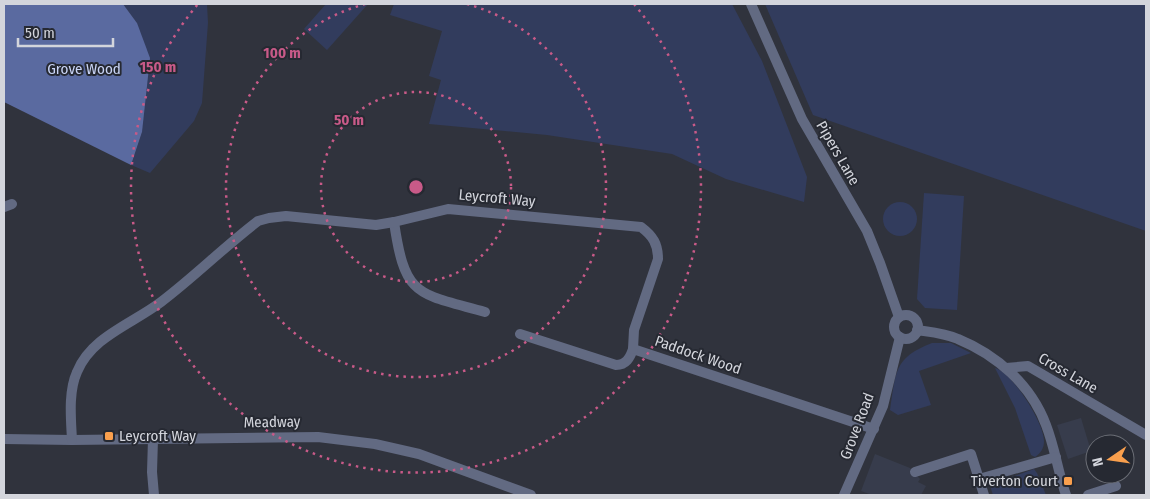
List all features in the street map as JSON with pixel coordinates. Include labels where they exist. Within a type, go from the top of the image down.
[{"type":"street","name":"Pipers Lane","points":[[751,4],[802,120],[867,231],[899,317]]},
{"type":"street","name":"Leycroft Way","points":[[72,440],[74,381],[83,361],[91,350],[103,340],[160,303],[258,221],[269,218],[286,216],[376,224],[394,222],[448,208],[641,227],[655,242],[658,249],[658,258],[634,330],[633,348]]},
{"type":"street","points":[[394,222],[402,266],[407,277],[415,287],[432,297],[485,312]]},
{"type":"street","points":[[899,317],[906,315],[912,317],[917,323],[917,330],[910,338],[900,337]]},
{"type":"street","name":"Grove Road","points":[[844,495],[883,406],[900,337],[894,331],[894,323],[899,317]]},
{"type":"street","points":[[917,330],[958,339],[993,358],[1020,382],[1041,413],[1047,426],[1066,495]]},
{"type":"street","name":"Paddock Wood","points":[[520,334],[620,365],[628,360],[633,348],[874,429]]},
{"type":"street","name":"Cross Lane","points":[[1006,368],[1028,366],[1146,435]]},
{"type":"street","name":"Meadway","points":[[4,439],[318,437],[375,444],[419,454],[531,495]]},
{"type":"street","points":[[153,439],[152,472],[154,495]]},
{"type":"street","points":[[915,472],[971,454],[984,495]]},
{"type":"street","points":[[979,479],[1056,458]]},
{"type":"street","points":[[1088,495],[1116,486]]},
{"type":"shaded area","points":[[123,4],[207,4],[208,23],[202,103],[194,121],[150,173],[131,165],[142,132],[137,23]]},
{"type":"shaded area","points":[[326,4],[368,4],[327,50],[304,29]]},
{"type":"shaded area","points":[[394,4],[732,4],[762,61],[807,177],[804,202],[726,179],[672,154],[547,135],[429,124],[441,80],[429,76],[442,31],[390,15]]},
{"type":"shaded area","points":[[765,4],[1146,4],[1146,231],[813,115]]},
{"type":"shaded area","points":[[924,193],[964,196],[957,310],[925,308],[917,299]]},
{"type":"shaded area","points":[[900,202],[912,207],[917,219],[912,231],[900,236],[888,231],[883,219],[888,207]]},
{"type":"shaded area","points":[[932,343],[951,343],[971,353],[919,371],[931,405],[898,415],[890,410],[899,368],[910,355]]},
{"type":"shaded area","points":[[995,368],[1002,372],[1018,388],[1039,423],[1043,433],[1044,444],[1042,450],[1035,457],[1031,455],[1015,408]]},
{"type":"shaded area","points":[[1081,418],[1086,434],[1085,453],[1068,459],[1057,425]]},
{"type":"shaded area","points":[[875,454],[910,468],[920,479],[918,482],[926,486],[921,495],[872,495],[861,491]]},
{"type":"shaded area","points":[[1034,469],[1046,495],[993,495],[990,486],[992,484]]},
{"type":"green space","name":"Grove Wood","points":[[4,4],[123,4],[137,23],[150,58],[142,132],[131,165],[4,102]]},
{"type":"place","name":"Leycroft Way","points":[[109,436]]},
{"type":"place","name":"Tiverton Court","points":[[1068,481]]}]
